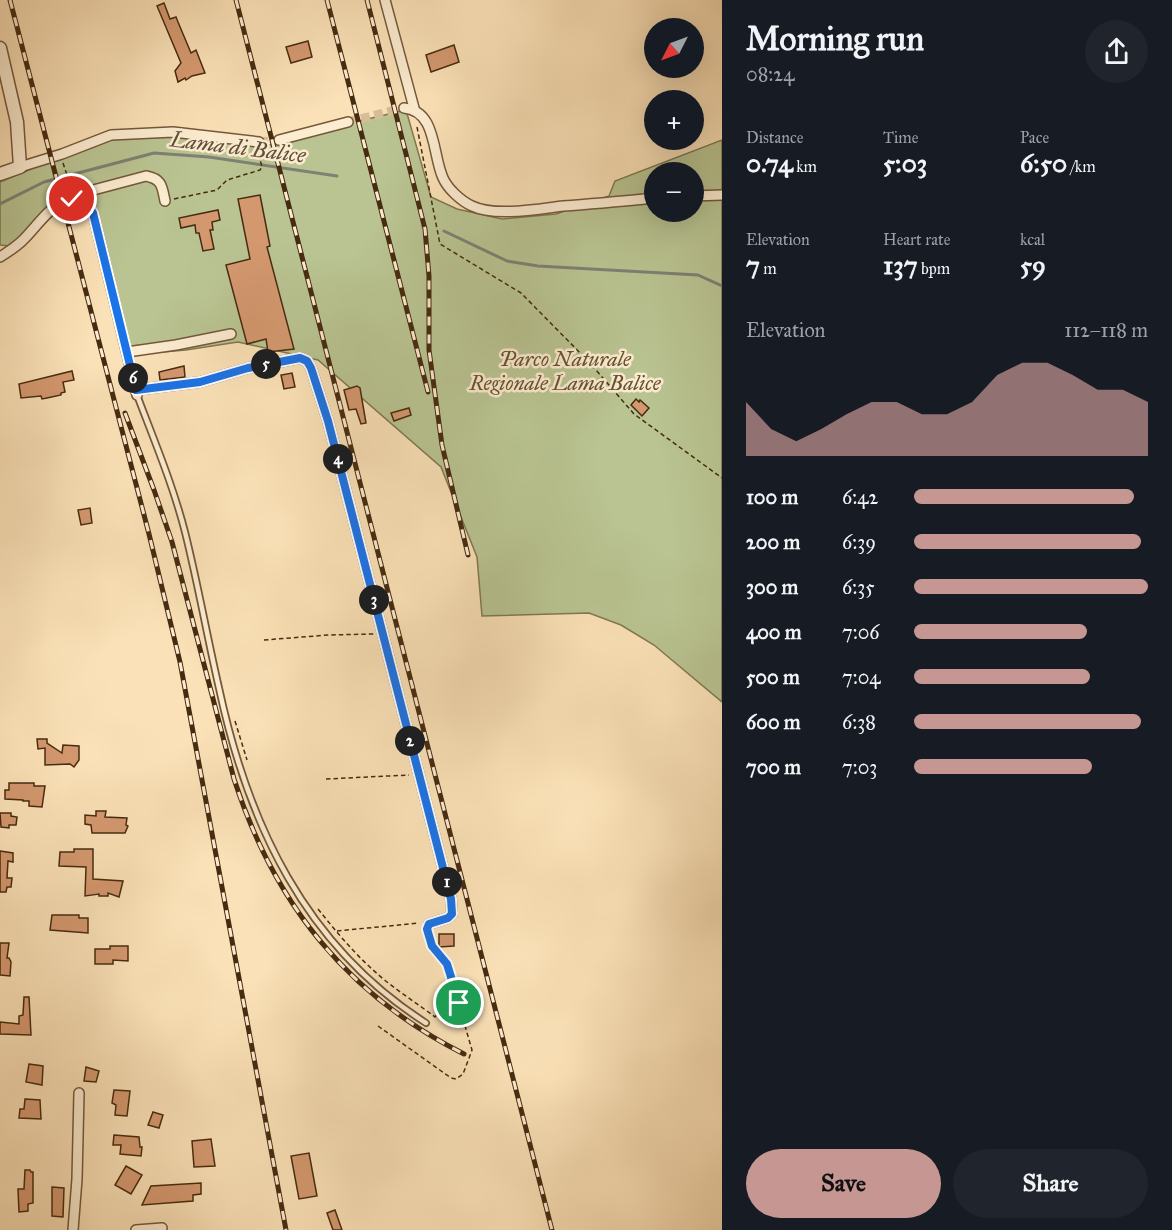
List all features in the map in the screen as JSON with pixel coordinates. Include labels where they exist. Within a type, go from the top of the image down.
[{"type":"street","points":[[385,0],[409,108],[426,119],[443,178],[452,191],[472,206],[489,210],[519,210],[644,199]]},
{"type":"street","points":[[0,48],[17,122],[20,167]]},
{"type":"street","points":[[279,140],[348,122]]},
{"type":"street","points":[[0,174],[111,135],[172,132],[257,142]]},
{"type":"street","points":[[77,200],[82,193],[146,176],[156,178],[161,185],[165,201]]},
{"type":"street","points":[[704,196],[722,195]]},
{"type":"street","points":[[0,257],[23,240],[53,207],[61,202],[77,200],[88,204],[93,213],[136,392],[200,382],[248,368],[300,358],[307,361],[328,421],[451,899],[452,914],[448,918],[429,924]]},
{"type":"street","points":[[127,352],[231,334]]},
{"type":"street","points":[[73,1230],[79,1093]]},
{"type":"street","points":[[136,1230],[162,1228]]},
{"type":"lane","points":[[136,392],[177,504],[203,608],[219,690],[240,770],[271,849],[290,884],[332,942],[358,970],[426,1023]]},
{"type":"path","points":[[409,108],[440,244],[521,293],[589,362],[634,414],[722,478]]},
{"type":"path","points":[[165,201],[217,190],[227,180],[260,170],[257,142]]},
{"type":"path","points":[[66,158],[63,164],[77,200]]},
{"type":"path","points":[[264,640],[383,634]]},
{"type":"path","points":[[233,714],[249,768]]},
{"type":"path","points":[[326,779],[419,774]]},
{"type":"path","points":[[315,905],[372,969],[403,996],[435,1017],[445,1001],[453,1006],[459,1003]]},
{"type":"path","points":[[336,931],[424,922],[429,924],[427,929],[432,946],[445,959],[472,1050],[463,1074],[451,1078],[378,1026]]},
{"type":"green space","name":"Parco Naturale Regionale Lama Balice","points":[[406,110],[431,197],[457,209],[502,219],[556,214],[609,196],[615,181],[644,170],[644,222],[704,222],[704,162],[665,162],[696,150],[704,150],[704,147],[722,140],[722,702],[654,645],[621,625],[589,613],[482,616],[477,557],[441,467],[318,360],[238,342],[186,350],[127,355],[94,221],[82,208],[81,203],[54,212],[18,247],[0,245],[0,182],[98,141],[146,133],[222,136],[268,145],[281,144],[325,126],[355,122]]},
{"type":"building","points":[[164,3],[170,19],[176,17],[191,53],[196,50],[205,73],[178,82],[175,71],[181,63],[157,6]]},
{"type":"building","points":[[308,41],[312,57],[291,63],[286,47]]},
{"type":"building","points":[[454,45],[459,62],[431,72],[426,55]]},
{"type":"building","points":[[260,195],[270,246],[267,247],[294,349],[268,352],[266,339],[247,344],[226,265],[250,259],[238,199]]},
{"type":"building","points":[[218,210],[220,220],[212,222],[213,230],[210,230],[214,249],[203,251],[195,225],[181,228],[179,218]]},
{"type":"building","points":[[184,366],[185,377],[160,380],[159,372]]},
{"type":"building","points":[[72,371],[74,380],[63,382],[65,392],[61,395],[42,399],[41,396],[21,398],[19,384]]},
{"type":"building","points":[[292,373],[295,387],[284,389],[281,375]]},
{"type":"building","points":[[357,386],[360,388],[366,423],[361,424],[356,409],[349,410],[344,390]]},
{"type":"building","points":[[636,399],[649,408],[642,416],[631,405]]},
{"type":"building","points":[[409,408],[411,415],[394,421],[391,413]]},
{"type":"building","points":[[90,508],[92,523],[81,525],[78,510]]},
{"type":"building","points":[[37,739],[47,739],[47,743],[62,753],[63,745],[79,746],[79,760],[74,767],[70,764],[45,765],[45,748],[38,749]]},
{"type":"building","points":[[9,783],[34,783],[34,786],[45,786],[42,807],[29,806],[29,801],[5,799],[5,790],[9,790]]},
{"type":"building","points":[[96,811],[106,811],[105,817],[127,818],[126,825],[128,826],[125,833],[92,833],[91,825],[85,824],[85,815],[96,816]]},
{"type":"building","points":[[0,813],[11,813],[11,816],[17,817],[16,825],[9,825],[9,828],[1,827]]},
{"type":"building","points":[[74,849],[93,849],[93,879],[123,881],[119,897],[108,893],[108,896],[99,896],[99,894],[85,896],[86,867],[59,866],[60,852],[74,852]]},
{"type":"building","points":[[0,851],[13,853],[13,862],[8,861],[7,878],[12,878],[11,887],[7,887],[6,892],[0,892]]},
{"type":"building","points":[[52,915],[79,915],[79,918],[88,918],[88,933],[50,930]]},
{"type":"building","points":[[439,934],[454,934],[454,946],[439,947]]},
{"type":"building","points":[[0,943],[9,943],[7,958],[11,962],[10,976],[0,975]]},
{"type":"building","points":[[110,946],[128,946],[128,961],[113,960],[113,964],[95,964],[95,949],[110,949]]},
{"type":"building","points":[[24,997],[29,997],[31,1035],[0,1034],[0,1022],[19,1024],[19,1016],[23,1015]]},
{"type":"building","points":[[29,1064],[43,1066],[42,1085],[26,1082]]},
{"type":"building","points":[[86,1067],[99,1071],[96,1082],[84,1081]]},
{"type":"building","points":[[114,1090],[130,1091],[127,1116],[115,1115],[116,1105],[112,1103]]},
{"type":"building","points":[[25,1099],[40,1100],[41,1119],[19,1118],[20,1109],[24,1109]]},
{"type":"building","points":[[153,1112],[163,1115],[159,1128],[148,1125]]},
{"type":"building","points":[[114,1135],[139,1137],[140,1147],[142,1147],[141,1156],[120,1154],[121,1145],[113,1145]]},
{"type":"building","points":[[211,1139],[215,1166],[194,1167],[192,1141]]},
{"type":"building","points":[[309,1153],[317,1196],[299,1199],[291,1156]]},
{"type":"building","points":[[126,1166],[142,1175],[131,1194],[115,1185]]},
{"type":"building","points":[[25,1170],[33,1172],[33,1203],[28,1204],[28,1211],[19,1212],[18,1189],[24,1189]]},
{"type":"building","points":[[201,1183],[201,1194],[193,1195],[193,1201],[142,1205],[151,1186]]},
{"type":"building","points":[[52,1187],[64,1188],[63,1217],[52,1216]]},
{"type":"building","points":[[335,1210],[342,1230],[333,1230],[327,1213]]},
{"type":"waterway","name":"Lama di Balice","points":[[0,204],[44,182],[154,153],[209,157],[337,176]]},
{"type":"waterway","name":"Lama di Balice","points":[[444,231],[507,261],[538,266],[698,275],[722,286]]},
{"type":"tunnel","points":[[348,122],[404,108]]},
{"type":"tunnel","points":[[259,142],[279,140]]},
{"type":"railway","points":[[10,0],[149,534],[180,662],[286,1230]]},
{"type":"railway","points":[[236,0],[552,1230]]},
{"type":"railway","points":[[327,0],[428,392]]},
{"type":"railway","points":[[367,0],[425,229],[429,276],[429,350],[442,445],[468,555]]},
{"type":"railway","points":[[125,413],[172,542],[234,779],[270,866],[320,941],[350,974],[384,1004],[422,1030],[464,1054]]},
{"type":"route","points":[[72,199],[88,204],[93,213],[136,390],[200,382],[248,368],[300,358],[307,361],[311,368],[328,421],[451,899],[452,914],[448,918],[429,924],[427,929],[432,946],[445,959],[459,1003]]}]
